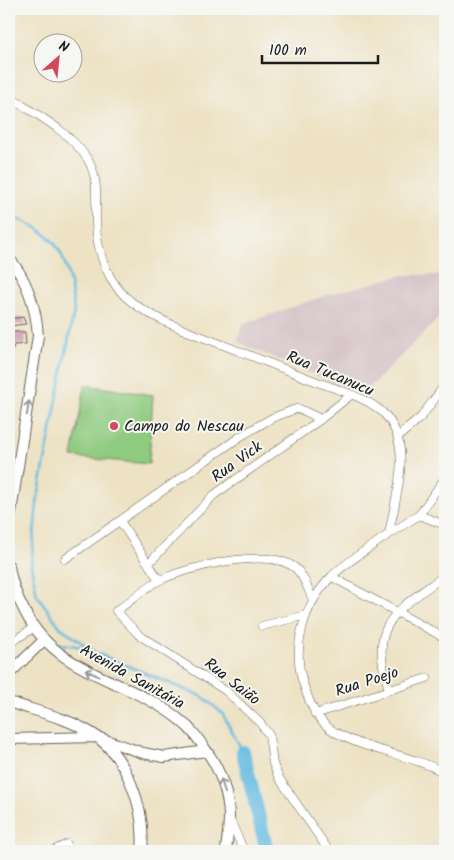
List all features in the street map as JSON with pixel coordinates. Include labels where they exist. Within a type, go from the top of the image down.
[{"type":"street","name":"Rua Tucanucu","points":[[9,97],[57,129],[87,160],[96,184],[96,222],[101,254],[114,282],[133,302],[184,329],[351,395],[386,415],[398,437],[401,457],[389,534]]},
{"type":"street","points":[[9,258],[29,290],[36,313],[38,336],[9,525]]},
{"type":"street","points":[[398,437],[421,417],[445,385]]},
{"type":"street","name":"Rua Vick","points":[[149,563],[214,495],[321,420],[351,395]]},
{"type":"street","points":[[65,559],[241,436],[272,418],[299,409],[321,420]]},
{"type":"street","points":[[445,478],[420,515],[389,534],[332,576],[313,600],[306,615],[299,643],[298,664],[315,714],[326,726],[341,736],[419,761],[445,773]]},
{"type":"street","points":[[420,515],[445,525]]},
{"type":"street","points":[[120,521],[160,580],[226,560],[272,560],[287,563],[297,570],[313,600]]},
{"type":"street","name":"Avenida Sanitária","points":[[9,566],[14,588],[33,628],[43,641],[77,666],[162,708],[180,720],[206,751],[221,780],[229,818],[226,851]]},
{"type":"street","points":[[389,689],[380,653],[384,635],[395,612],[445,575]]},
{"type":"street","points":[[332,576],[445,638]]},
{"type":"street","name":"Rua Saião","points":[[160,580],[116,612],[139,635],[226,691],[260,723],[269,735],[273,764],[280,778],[329,851]]},
{"type":"street","points":[[262,626],[306,615]]},
{"type":"street","points":[[9,644],[33,628]]},
{"type":"street","points":[[9,674],[43,641]]},
{"type":"street","name":"Rua Poejo","points":[[315,714],[427,678]]},
{"type":"street","points":[[9,702],[70,723],[97,737],[154,755],[174,756],[206,751]]},
{"type":"street","points":[[9,739],[97,737]]},
{"type":"street","points":[[97,737],[122,766],[135,792],[142,820],[142,851]]},
{"type":"street","points":[[229,818],[244,851]]},
{"type":"street","points":[[52,851],[67,844]]},
{"type":"shaded area","points":[[402,275],[445,275],[445,312],[362,395],[237,342],[243,324],[324,296]]},
{"type":"green space","name":"Campo do Nescau","points":[[85,385],[153,395],[149,464],[72,457]]},
{"type":"building","points":[[23,317],[26,324],[9,326],[9,319]]},
{"type":"building","points":[[9,328],[10,332],[25,332],[26,344],[14,345],[13,349],[9,349],[9,344],[11,344]]},
{"type":"waterway","points":[[9,216],[41,230],[59,250],[69,277],[74,311],[37,503],[31,566],[37,595],[60,627],[96,653],[203,697],[222,713],[243,752]]},
{"type":"waterway","points":[[56,643],[89,648]]},
{"type":"waterway","points":[[9,660],[20,655]]},
{"type":"waterway","points":[[243,752],[267,851]]},
{"type":"place","name":"Campo do Nescau","points":[[114,426]]}]
